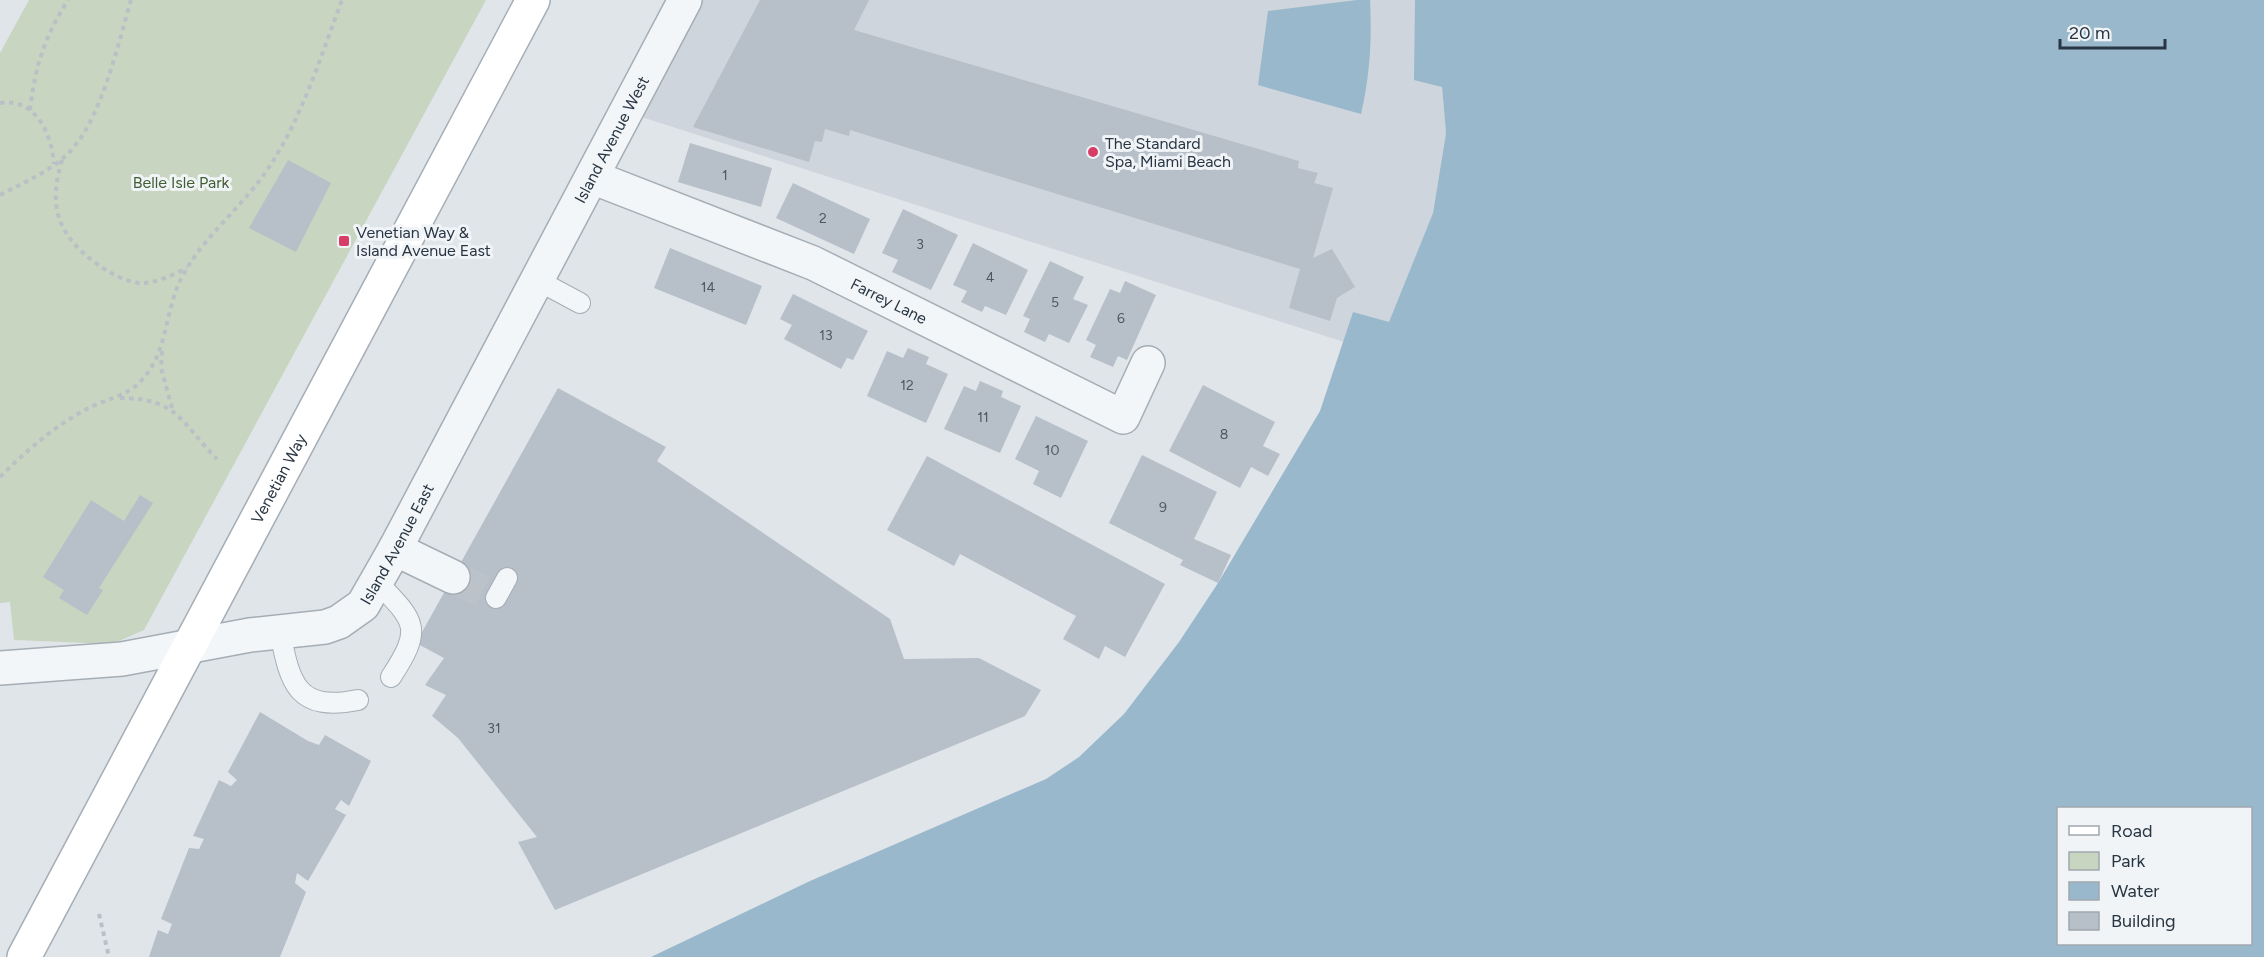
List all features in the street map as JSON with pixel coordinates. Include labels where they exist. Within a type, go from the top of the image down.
[{"type":"main road","name":"Venetian Way","points":[[24,957],[533,0]]},
{"type":"street","name":"Island Avenue West","points":[[537,280],[685,0]]},
{"type":"street","name":"Farrey Lane","points":[[592,177],[813,263],[1123,417],[1148,363]]},
{"type":"street","name":"Island Avenue East","points":[[0,668],[122,659],[280,632],[325,627],[339,622],[363,605],[537,280]]},
{"type":"street","points":[[395,549],[453,577]]},
{"type":"lane","points":[[537,280],[580,303]]},
{"type":"lane","points":[[496,598],[507,578]]},
{"type":"lane","points":[[377,582],[411,620],[412,639],[391,677]]},
{"type":"lane","points":[[280,632],[287,667],[298,689],[321,704],[358,700]]},
{"type":"path","points":[[30,110],[39,56],[52,25],[68,0]]},
{"type":"path","points":[[0,195],[41,175],[62,159],[76,143],[106,86],[131,0]]},
{"type":"path","points":[[0,477],[29,447],[94,405],[116,398],[139,384],[154,366],[162,347],[180,281],[194,257],[248,198],[269,167],[299,110],[342,0]]},
{"type":"path","points":[[0,103],[16,103],[38,117],[47,130],[53,149],[54,165]]},
{"type":"path","points":[[62,159],[54,192],[57,213],[65,233],[81,253],[108,272],[138,283],[165,279],[188,268]]},
{"type":"path","points":[[0,188],[10,190]]},
{"type":"path","points":[[162,347],[161,368],[172,409]]},
{"type":"path","points":[[116,398],[153,400],[172,409],[217,459]]},
{"type":"path","points":[[99,914],[109,957]]},
{"type":"shaded area","points":[[685,0],[1415,0],[1442,87],[1446,133],[1433,213],[1389,323],[1353,312],[1344,342],[626,112]]},
{"type":"green space","name":"Belle Isle Park","points":[[29,0],[486,0],[144,630],[112,644],[14,640],[10,602],[0,603],[0,53]]},
{"type":"water","points":[[1370,0],[1371,15],[1368,71],[1361,114],[1258,85],[1268,11]]},
{"type":"water","points":[[1415,0],[2264,0],[2264,957],[651,957],[810,881],[1046,779],[1079,757],[1124,714],[1179,642],[1218,583],[1320,411],[1353,312],[1389,322],[1433,213],[1446,133],[1442,87],[1414,80]]},
{"type":"building","name":"The Standard Spa, Miami Beach","points":[[760,0],[869,0],[854,30],[1299,161],[1298,168],[1318,173],[1314,183],[1333,188],[1313,258],[1332,249],[1355,287],[1337,298],[1330,321],[1289,308],[1300,269],[850,130],[849,136],[825,129],[822,142],[815,141],[809,162],[693,127]]},
{"type":"building","points":[[690,143],[772,168],[761,207],[678,182]]},
{"type":"building","points":[[288,160],[331,183],[296,252],[249,228]]},
{"type":"building","points":[[793,183],[870,219],[854,254],[776,218]]},
{"type":"building","points":[[903,209],[958,235],[931,290],[892,272],[898,260],[882,253]]},
{"type":"building","points":[[973,243],[1028,270],[1006,315],[985,306],[982,312],[961,302],[967,291],[953,285]]},
{"type":"building","points":[[670,248],[762,286],[746,325],[654,288]]},
{"type":"building","points":[[1050,261],[1084,277],[1073,299],[1088,305],[1069,343],[1049,334],[1045,342],[1024,332],[1030,319],[1023,316]]},
{"type":"building","points":[[1125,281],[1156,295],[1127,360],[1118,356],[1113,367],[1090,357],[1096,345],[1086,340],[1110,289],[1120,293]]},
{"type":"building","points":[[793,294],[868,331],[853,360],[847,358],[841,369],[784,339],[792,325],[780,319]]},
{"type":"building","points":[[908,348],[929,357],[926,364],[948,374],[926,423],[867,396],[887,351],[903,358]]},
{"type":"building","points":[[980,381],[1003,391],[1001,397],[1021,406],[1000,453],[944,429],[964,386],[976,391]]},
{"type":"building","points":[[1203,385],[1275,422],[1263,446],[1280,454],[1268,476],[1251,467],[1240,488],[1169,451]]},
{"type":"building","points":[[558,388],[666,447],[657,461],[890,619],[904,659],[979,658],[1041,690],[1025,716],[555,910],[518,842],[537,837],[458,738],[432,716],[446,695],[425,685],[444,658],[416,643]]},
{"type":"building","points":[[1036,416],[1088,441],[1061,498],[1033,484],[1039,471],[1015,459]]},
{"type":"building","points":[[1142,455],[1217,492],[1194,539],[1231,555],[1218,583],[1180,565],[1183,560],[1109,523]]},
{"type":"building","points":[[927,456],[1165,584],[1125,657],[1105,646],[1099,659],[1063,639],[1076,616],[960,554],[954,566],[887,530]]},
{"type":"building","points":[[140,495],[153,503],[99,588],[103,590],[87,615],[59,598],[64,590],[43,577],[91,500],[124,521]]},
{"type":"building","points":[[260,712],[308,741],[319,745],[325,735],[371,761],[349,806],[341,800],[335,809],[346,815],[308,881],[297,873],[295,883],[306,892],[280,957],[149,957],[158,930],[168,934],[172,924],[161,919],[189,848],[199,849],[204,839],[193,836],[219,780],[231,786],[237,780],[228,772]]},
{"type":"tunnel","points":[[453,577],[496,598]]},
{"type":"place","name":"The Standard Spa, Miami Beach","points":[[1093,152]]},
{"type":"place","name":"Venetian Way & Island Avenue East","points":[[344,241]]}]
